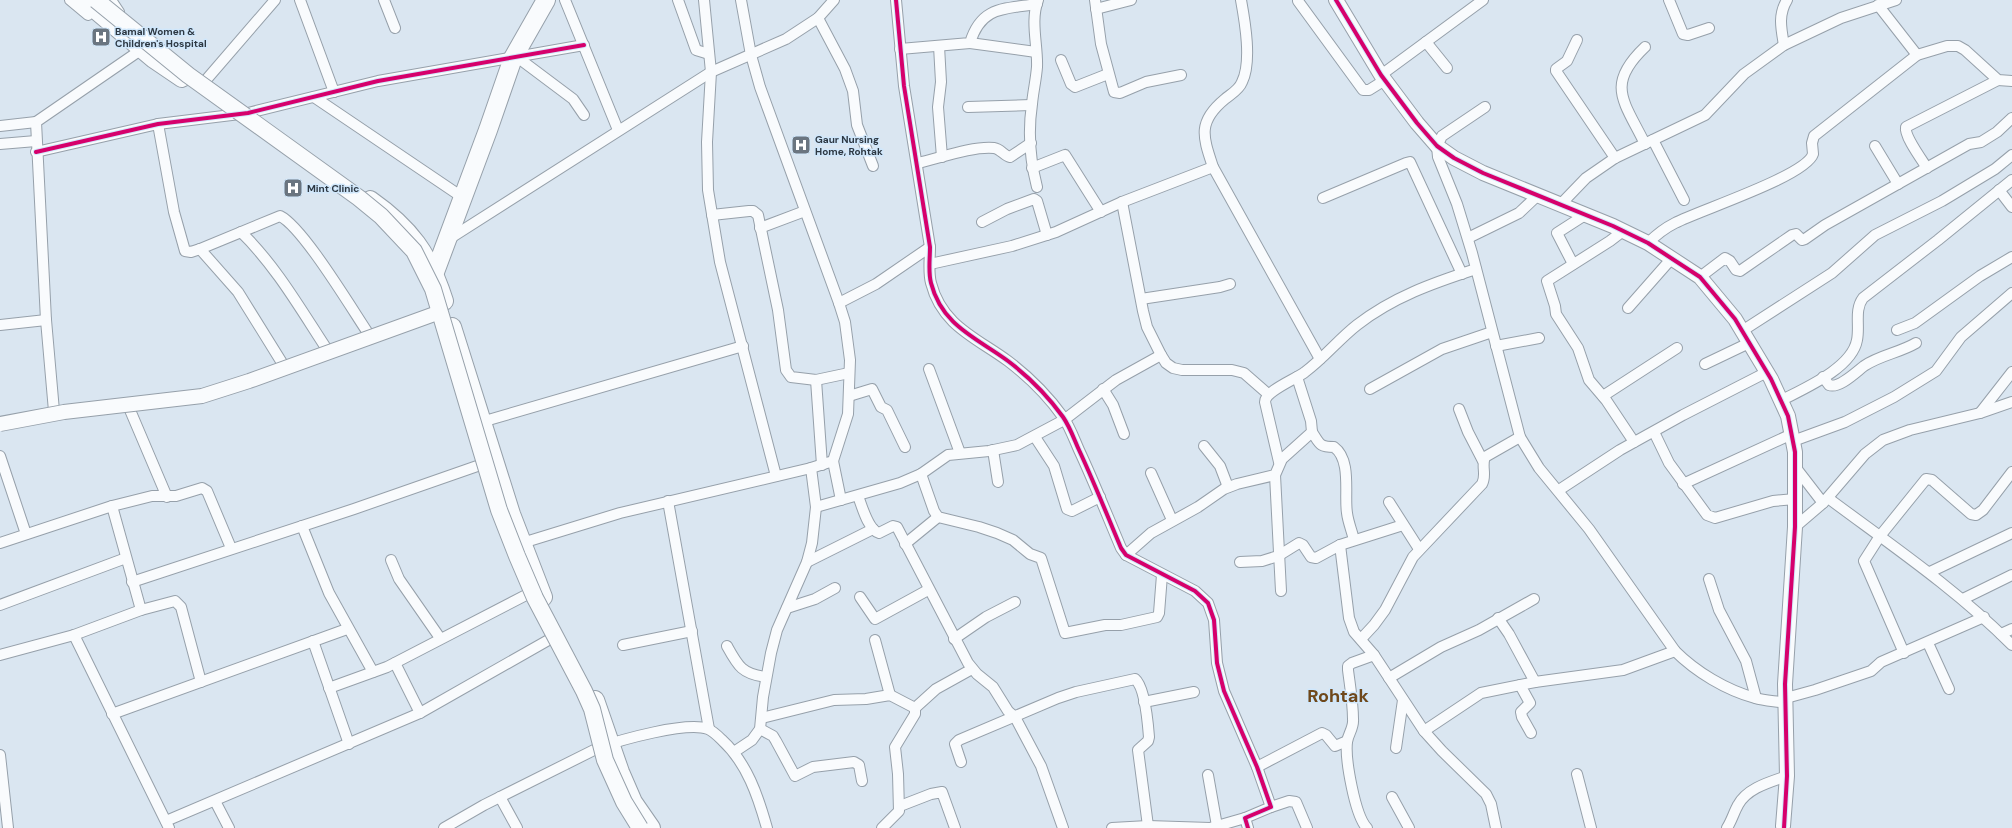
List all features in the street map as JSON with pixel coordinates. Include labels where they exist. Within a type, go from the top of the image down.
[{"type":"highway","points":[[84,0],[144,48],[241,114],[387,227],[407,251],[421,273],[431,280],[516,545],[528,594],[552,638],[604,745],[620,772],[633,802],[651,828]]},
{"type":"highway","points":[[104,0],[115,6],[144,48],[206,80],[241,114]]},
{"type":"highway","points":[[431,280],[515,58],[543,2]]},
{"type":"highway","points":[[477,423],[483,464],[516,545],[596,700],[604,745],[606,773],[623,808],[637,828]]},
{"type":"main road","points":[[96,0],[188,75],[359,198],[381,216],[414,251],[433,289],[441,311],[499,510],[517,556],[541,612],[584,691],[592,709],[605,760],[624,802],[640,828]]},
{"type":"street","points":[[0,126],[36,122],[144,48],[70,0]]},
{"type":"street","points":[[206,80],[275,0]]},
{"type":"street","points":[[300,0],[334,92]]},
{"type":"street","points":[[384,0],[395,28]]},
{"type":"street","points":[[565,0],[618,130]]},
{"type":"street","points":[[678,0],[696,50],[710,54]]},
{"type":"street","points":[[704,0],[711,72],[707,142],[708,190],[720,262],[776,476]]},
{"type":"street","points":[[741,0],[751,55],[760,87],[839,303],[846,329],[850,360],[848,417],[833,461],[841,500]]},
{"type":"street","points":[[896,0],[900,49],[910,123],[918,163],[930,247],[931,284],[935,295],[954,324],[967,335],[1008,361],[1043,393],[1064,420],[1100,497],[1120,548],[1126,554],[1162,575],[1195,591],[1208,603],[1214,620],[1217,663],[1224,691],[1257,767],[1271,807]]},
{"type":"street","points":[[1131,0],[1095,4],[1112,89],[1117,93],[1146,82],[1181,75]]},
{"type":"street","points":[[1241,0],[1245,30],[1246,71],[1238,89],[1211,112],[1203,135],[1213,167],[1320,359]]},
{"type":"street","points":[[1336,0],[1383,78],[1417,124],[1437,146],[1454,158],[1483,172],[1623,231],[1648,243],[1672,258],[1700,278],[1735,319],[1767,372],[1782,400],[1788,416],[1793,437],[1796,468],[1796,527],[1785,684],[1787,776],[1786,828]]},
{"type":"street","points":[[1298,1],[1363,90],[1369,90],[1426,42],[1484,0]]},
{"type":"street","points":[[1669,0],[1683,34],[1688,35],[1709,28]]},
{"type":"street","points":[[1784,45],[1780,20],[1782,9],[1787,0]]},
{"type":"street","points":[[1560,205],[1586,178],[1615,158],[1693,123],[1705,115],[1744,74],[1784,45],[1841,18],[1896,0]]},
{"type":"street","points":[[446,241],[711,72],[786,39],[818,18],[829,2]]},
{"type":"street","points":[[970,43],[974,29],[987,16],[995,11],[1037,2],[1035,17],[1037,66],[1032,105],[1031,143],[1032,168],[1037,186]]},
{"type":"street","points":[[1878,5],[1917,55]]},
{"type":"street","points":[[818,18],[845,70],[853,91],[858,125],[873,166]]},
{"type":"street","points":[[1577,40],[1568,60],[1556,68],[1556,71],[1615,158]]},
{"type":"street","points":[[1426,42],[1447,68]]},
{"type":"street","points":[[900,49],[970,43],[1036,52]]},
{"type":"street","points":[[36,152],[158,124],[241,114],[378,82],[584,45]]},
{"type":"street","points":[[939,46],[941,82],[938,107],[942,158]]},
{"type":"street","points":[[1645,46],[1626,68],[1620,88],[1623,97],[1684,200]]},
{"type":"street","points":[[1648,243],[1663,230],[1675,223],[1747,194],[1806,164],[1814,154],[1812,143],[1814,136],[1917,55],[1947,46],[1958,46],[1965,50],[1998,80]]},
{"type":"street","points":[[515,58],[573,99],[584,115]]},
{"type":"street","points":[[1061,60],[1071,84],[1075,87],[1108,74]]},
{"type":"street","points":[[1927,168],[1909,138],[1906,127],[1998,80],[2012,81]]},
{"type":"street","points":[[314,97],[462,197]]},
{"type":"street","points":[[968,107],[1032,105]]},
{"type":"street","points":[[1485,107],[1442,136],[1437,146],[1440,163],[1457,204],[1468,238],[1520,437],[1539,468],[1559,490],[1589,529],[1675,651],[1688,664],[1737,692],[1756,698],[1786,700],[1871,671],[1881,662],[1904,654],[1984,617]]},
{"type":"street","points":[[1700,278],[1725,258],[1730,261],[1736,270],[1740,271],[1792,235],[1796,234],[1802,240],[1805,239],[1825,224],[1968,144],[1983,141],[1997,132],[2012,118]]},
{"type":"street","points":[[36,122],[36,152],[46,320],[54,411]]},
{"type":"street","points":[[158,124],[174,212],[183,246],[188,252],[200,249],[280,216],[284,218],[302,237],[370,336]]},
{"type":"street","points":[[0,144],[36,141]]},
{"type":"street","points":[[918,163],[991,148],[996,148],[1010,157],[1031,143]]},
{"type":"street","points":[[1875,146],[1898,184]]},
{"type":"street","points":[[1032,168],[1065,155],[1101,212]]},
{"type":"street","points":[[1705,364],[1746,337],[1832,273],[1874,236],[1942,201],[1995,169],[2012,155]]},
{"type":"street","points":[[1323,198],[1410,162],[1462,274]]},
{"type":"street","points":[[930,264],[1012,246],[1047,235],[1122,202],[1213,167]]},
{"type":"street","points":[[1782,400],[1823,377],[1844,362],[1853,351],[1857,341],[1858,309],[1862,298],[1938,240],[2012,180]]},
{"type":"street","points":[[1999,190],[2012,207]]},
{"type":"street","points":[[1468,238],[1520,213],[1538,195]]},
{"type":"street","points":[[982,222],[1007,209],[1034,199],[1037,201],[1047,235]]},
{"type":"street","points":[[1122,202],[1148,327],[1166,363],[1173,368],[1182,370],[1232,370],[1244,373],[1268,394]]},
{"type":"street","points":[[712,215],[753,211],[758,215],[778,310],[786,370],[793,378],[816,380],[849,373]]},
{"type":"street","points":[[760,228],[805,211]]},
{"type":"street","points":[[1574,264],[1557,233],[1586,215]]},
{"type":"street","points":[[1623,231],[1574,264],[1548,278],[1547,284],[1555,306],[1556,314],[1578,348],[1590,380],[1603,396],[1634,442]]},
{"type":"street","points":[[241,232],[256,247],[275,271],[328,351]]},
{"type":"street","points":[[839,303],[876,284],[930,247]]},
{"type":"street","points":[[200,249],[238,292],[284,366]]},
{"type":"street","points":[[1897,330],[1915,323],[1980,276],[2012,257]]},
{"type":"street","points":[[1628,308],[1672,258]]},
{"type":"street","points":[[1281,591],[1278,556],[1276,475],[1279,462],[1265,402],[1268,394],[1297,377],[1320,359],[1356,326],[1395,300],[1429,284],[1476,269]]},
{"type":"street","points":[[1141,299],[1220,287],[1230,284]]},
{"type":"street","points":[[1683,484],[1793,437],[1845,422],[1894,397],[1936,371],[1961,336],[2012,293]]},
{"type":"street","points":[[0,424],[54,411],[196,396],[441,311]]},
{"type":"street","points":[[0,424],[64,412],[202,396],[249,382],[441,311]]},
{"type":"street","points":[[0,326],[46,320]]},
{"type":"street","points":[[1370,389],[1442,349],[1492,332]]},
{"type":"street","points":[[1496,346],[1539,338]]},
{"type":"street","points":[[1823,377],[1829,385],[1837,385],[1875,360],[1906,349],[1916,343]]},
{"type":"street","points":[[477,423],[743,346]]},
{"type":"street","points":[[1603,396],[1677,348]]},
{"type":"street","points":[[816,507],[900,483],[921,474],[943,457],[960,453],[1014,447],[1064,420],[1103,388],[1161,355]]},
{"type":"street","points":[[929,369],[960,453]]},
{"type":"street","points":[[1559,490],[1634,442],[1767,372]]},
{"type":"street","points":[[1980,413],[2012,372]]},
{"type":"street","points":[[1297,377],[1311,421],[1312,432],[1321,446],[1328,448],[1334,447],[1339,451],[1347,477],[1347,511],[1354,540]]},
{"type":"street","points":[[816,380],[822,464]]},
{"type":"street","points":[[1103,388],[1113,405],[1124,434]]},
{"type":"street","points":[[849,396],[872,389],[881,407],[887,410],[905,447]]},
{"type":"street","points":[[1796,527],[1825,500],[1865,454],[1883,440],[1910,430],[1980,413],[2012,402]]},
{"type":"street","points":[[127,403],[167,498]]},
{"type":"street","points":[[1360,639],[1374,625],[1385,610],[1413,557],[1419,549],[1437,533],[1482,484],[1485,475],[1483,461],[1468,432],[1460,409]]},
{"type":"street","points":[[1279,462],[1312,432]]},
{"type":"street","points":[[1654,432],[1664,454],[1683,484],[1710,518],[1715,518],[1773,501],[1795,499]]},
{"type":"street","points":[[1035,437],[1054,466],[1067,509],[1072,511],[1100,497]]},
{"type":"street","points":[[1483,461],[1488,454],[1520,437]]},
{"type":"street","points":[[1204,446],[1220,466],[1228,488]]},
{"type":"street","points":[[993,450],[998,482]]},
{"type":"street","points":[[0,456],[26,534]]},
{"type":"street","points":[[516,545],[620,513],[811,468],[833,461]]},
{"type":"street","points":[[132,582],[231,548],[354,509],[483,464]]},
{"type":"street","points":[[734,752],[752,740],[760,730],[766,677],[775,638],[807,562],[812,543],[816,507],[811,468]]},
{"type":"street","points":[[1796,468],[1825,500],[1880,536],[1930,572],[1984,617],[2012,645]]},
{"type":"street","points":[[1904,654],[1864,561],[1880,536],[1926,479],[1932,480],[1971,514],[1976,514],[1983,510],[2012,472]]},
{"type":"street","points":[[1151,473],[1172,520]]},
{"type":"street","points":[[921,474],[934,511],[938,517],[979,526],[997,533],[1013,540],[1030,554],[1040,557],[1043,561],[1063,630],[1066,634],[1105,625],[1122,625],[1157,617],[1159,613],[1162,575]]},
{"type":"street","points":[[1126,554],[1151,533],[1228,488],[1276,475]]},
{"type":"street","points":[[0,543],[112,506],[146,497],[157,496],[167,498],[197,488],[205,488],[231,548]]},
{"type":"street","points":[[858,496],[873,529],[879,533],[895,526],[906,544],[954,639],[972,669],[993,687],[1008,710],[1015,717],[1041,766],[1063,828]]},
{"type":"street","points":[[668,501],[709,729]]},
{"type":"street","points":[[1389,502],[1419,549]]},
{"type":"street","points":[[112,506],[141,610]]},
{"type":"street","points":[[906,544],[938,517]]},
{"type":"street","points":[[1240,562],[1262,561],[1278,556],[1299,543],[1303,545],[1313,558],[1319,557],[1340,545],[1403,525]]},
{"type":"street","points":[[302,526],[329,593],[347,628],[373,672]]},
{"type":"street","points":[[807,562],[873,529]]},
{"type":"street","points":[[1930,572],[2012,533]]},
{"type":"street","points":[[1340,545],[1349,618],[1354,632],[1374,655],[1424,731],[1486,794],[1491,804],[1496,828]]},
{"type":"street","points":[[0,605],[126,558]]},
{"type":"street","points":[[391,560],[399,579],[440,638]]},
{"type":"street","points":[[1963,599],[2012,575]]},
{"type":"street","points":[[1709,578],[1719,610],[1746,661],[1756,698]]},
{"type":"street","points":[[787,608],[815,599],[835,588]]},
{"type":"street","points":[[860,597],[875,620],[928,590]]},
{"type":"street","points":[[330,688],[395,663],[440,638],[528,594]]},
{"type":"street","points":[[1389,678],[1440,647],[1478,630],[1534,599]]},
{"type":"street","points":[[0,655],[74,635],[141,610],[170,602],[178,604],[181,608],[202,682]]},
{"type":"street","points":[[954,639],[991,614],[1015,602]]},
{"type":"street","points":[[1498,618],[1509,634],[1535,682]]},
{"type":"street","points":[[112,714],[347,628]]},
{"type":"street","points":[[2001,634],[2012,629]]},
{"type":"street","points":[[623,645],[692,631]]},
{"type":"street","points":[[74,635],[168,825],[215,800],[420,713],[552,638]]},
{"type":"street","points":[[875,640],[890,695]]},
{"type":"street","points":[[313,641],[349,744]]},
{"type":"street","points":[[1928,643],[1949,689]]},
{"type":"street","points":[[727,646],[736,663],[742,669],[748,673],[766,677]]},
{"type":"street","points":[[1424,731],[1480,693],[1535,682],[1623,670],[1675,651]]},
{"type":"street","points":[[1367,828],[1358,813],[1354,797],[1347,741],[1353,728],[1354,719],[1348,666],[1352,663],[1374,655]]},
{"type":"street","points":[[395,663],[420,713]]},
{"type":"street","points":[[882,828],[897,814],[900,806],[895,747],[915,714],[915,708],[936,689],[972,669]]},
{"type":"street","points":[[961,762],[956,747],[956,742],[1076,692],[1132,679],[1139,683],[1144,702],[1149,737],[1148,741],[1138,750],[1148,826]]},
{"type":"street","points":[[1520,685],[1530,703],[1521,712],[1522,717],[1531,733]]},
{"type":"street","points":[[1144,702],[1194,692]]},
{"type":"street","points":[[762,718],[834,700],[866,699],[890,695],[915,708]]},
{"type":"street","points":[[1396,748],[1403,700]]},
{"type":"street","points":[[444,828],[500,797],[604,745],[686,727],[698,726],[709,729],[734,752],[751,782],[768,828]]},
{"type":"street","points":[[760,730],[773,736],[795,776],[813,767],[854,762],[859,764],[862,781]]},
{"type":"street","points":[[1257,767],[1322,733],[1326,735],[1335,746],[1347,741]]},
{"type":"street","points":[[0,754],[8,828]]},
{"type":"street","points":[[1577,774],[1591,828]]},
{"type":"street","points":[[1208,775],[1221,826]]},
{"type":"street","points":[[1727,828],[1738,804],[1744,797],[1764,784],[1787,776]]},
{"type":"street","points":[[900,806],[931,794],[942,792],[955,828]]},
{"type":"street","points":[[500,797],[517,828]]},
{"type":"street","points":[[1392,797],[1409,828]]},
{"type":"street","points":[[215,800],[229,828]]},
{"type":"street","points":[[1112,828],[1148,826],[1221,826],[1246,823],[1271,807],[1289,801],[1296,802],[1307,828]]},
{"type":"cycle path","points":[[896,0],[904,86],[930,247],[930,279],[936,298],[952,321],[973,338],[1008,361],[1045,394],[1063,417],[1072,433],[1121,548],[1126,555],[1195,591],[1208,603],[1214,620],[1217,663],[1224,691],[1257,767],[1271,807],[1245,818],[1248,828]]},
{"type":"cycle path","points":[[1336,0],[1381,75],[1417,123],[1437,146],[1454,158],[1483,173],[1613,226],[1648,243],[1700,277],[1735,319],[1771,379],[1788,416],[1795,452],[1795,527],[1785,684],[1787,776],[1784,828]]},
{"type":"cycle path","points":[[36,152],[158,124],[248,113],[378,81],[584,45]]},
{"type":"place","name":"Bamal Women & Children's Hospital","points":[[101,37]]},
{"type":"place","name":"Gaur Nursing Home, Rohtak","points":[[801,145]]},
{"type":"place","name":"Mint Clinic","points":[[293,188]]},
{"type":"district","name":"Rohtak","points":[[1338,696]]}]
